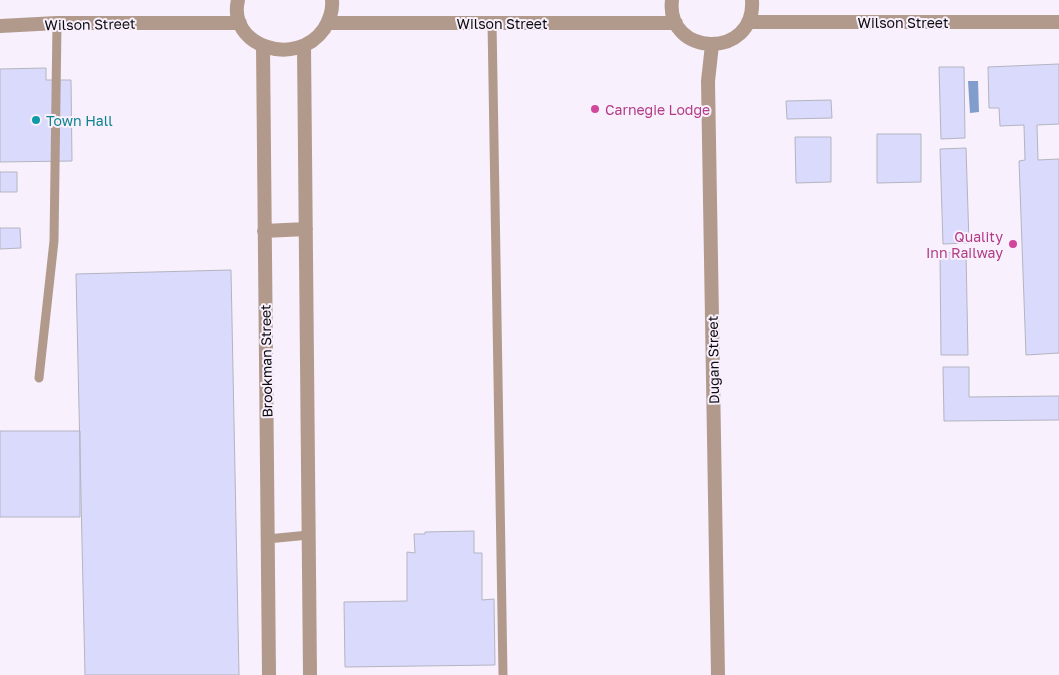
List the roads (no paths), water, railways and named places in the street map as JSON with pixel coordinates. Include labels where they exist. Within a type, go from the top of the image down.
[{"type":"street","points":[[238,0],[236,6],[240,22],[249,36],[263,46],[283,51],[304,47],[318,38],[328,23],[332,0]]},
{"type":"street","points":[[672,0],[673,16],[676,23],[692,40],[712,45],[732,40],[740,33],[748,22],[752,0]]},
{"type":"street","name":"Wilson Street","points":[[0,26],[57,23],[240,22]]},
{"type":"street","name":"Wilson Street","points":[[748,22],[1059,22]]},
{"type":"street","name":"Wilson Street","points":[[328,23],[676,23]]},
{"type":"street","name":"Dugan Street","points":[[712,45],[708,81],[718,675]]},
{"type":"street","name":"Brookman Street","points":[[263,46],[269,675]]},
{"type":"street","points":[[304,47],[310,675]]},
{"type":"street","points":[[264,231],[306,229]]},
{"type":"lane","points":[[492,22],[503,675]]},
{"type":"lane","points":[[39,378],[54,241],[57,23]]},
{"type":"lane","points":[[267,539],[309,535]]},
{"type":"water","points":[[968,81],[978,81],[979,112],[970,113]]},
{"type":"place","name":"Carnegie Lodge","points":[[595,109]]},
{"type":"place","name":"Town Hall","points":[[36,120]]},
{"type":"place","name":"Quality Inn Railway","points":[[1013,244]]}]
